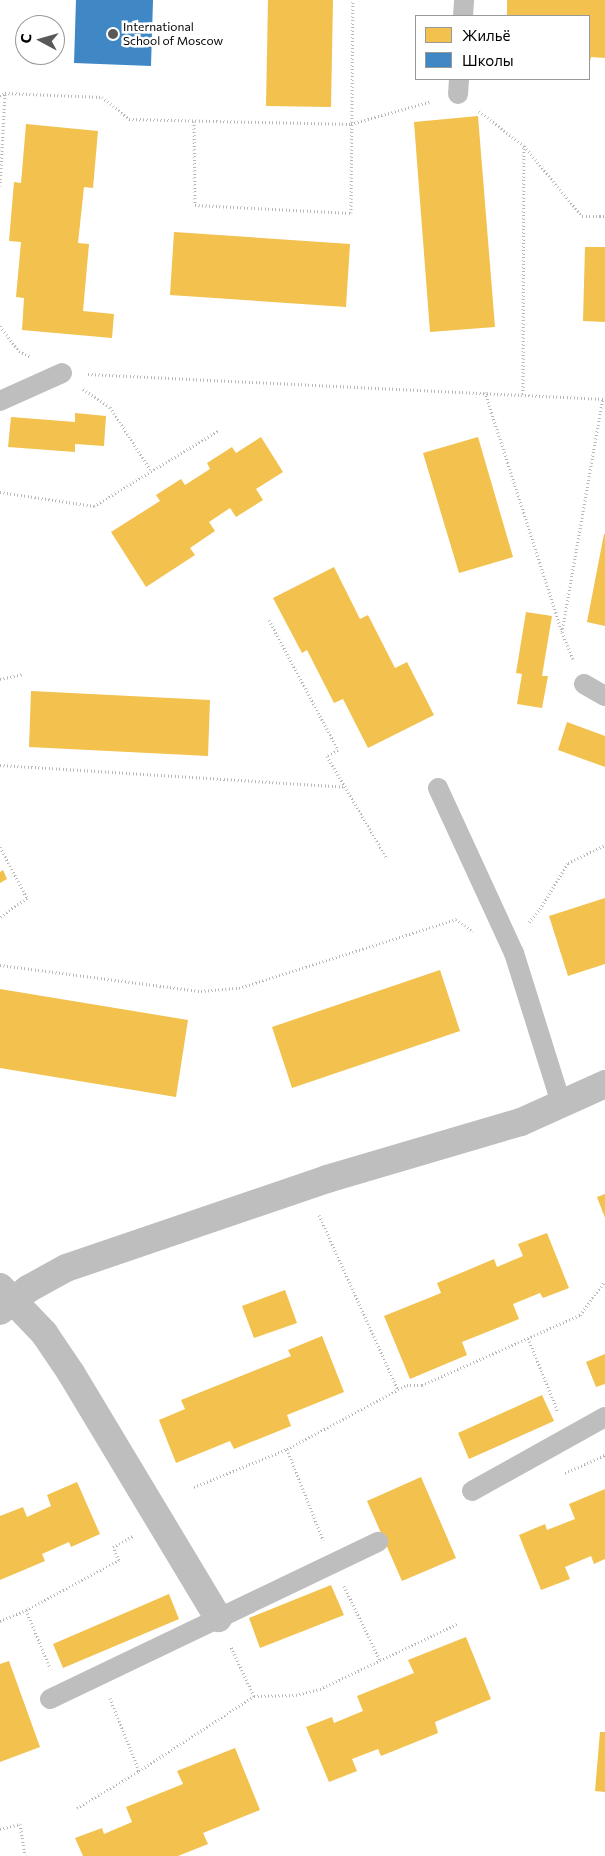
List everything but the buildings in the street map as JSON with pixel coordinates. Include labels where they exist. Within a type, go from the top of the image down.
[{"type":"street","points":[[218,1618],[71,1373],[44,1332],[5,1300],[66,1268],[311,1185],[521,1122],[562,1106],[605,1084]]},
{"type":"lane","points":[[463,15],[464,0]]},
{"type":"lane","points":[[0,401],[62,373]]},
{"type":"lane","points":[[584,684],[605,696]]},
{"type":"lane","points":[[438,788],[514,953],[562,1106]]},
{"type":"lane","points":[[472,1491],[605,1417]]},
{"type":"lane","points":[[55,1696],[378,1542]]},
{"type":"path","points":[[194,121],[195,205],[351,213],[353,0]]},
{"type":"path","points":[[0,96],[5,93],[102,97],[129,119],[351,124],[459,86],[524,146],[582,216],[605,216]]},
{"type":"path","points":[[0,186],[5,93]]},
{"type":"path","points":[[522,394],[524,146]]},
{"type":"path","points":[[0,326],[19,351],[62,373],[604,399],[562,632]]},
{"type":"path","points":[[84,390],[110,407],[150,469]]},
{"type":"path","points":[[485,392],[562,632],[584,684]]},
{"type":"path","points":[[0,492],[94,506],[150,469],[218,431]]},
{"type":"path","points":[[269,620],[338,750],[327,756],[386,857]]},
{"type":"path","points":[[0,679],[23,674]]},
{"type":"path","points":[[0,765],[345,787]]},
{"type":"path","points":[[0,965],[201,991],[239,988],[456,919],[485,941],[526,926],[540,909],[568,863],[605,845]]},
{"type":"path","points":[[0,847],[27,898],[0,917]]},
{"type":"path","points":[[311,1185],[323,1230],[398,1390]]},
{"type":"path","points":[[194,1487],[287,1449],[407,1385],[422,1385],[580,1315],[605,1281]]},
{"type":"path","points":[[528,1338],[568,1436]]},
{"type":"path","points":[[0,1621],[26,1610],[119,1560],[113,1547],[159,1521]]},
{"type":"path","points":[[26,1610],[55,1696]]},
{"type":"path","points":[[218,1618],[254,1696]]},
{"type":"path","points":[[77,1808],[140,1771],[254,1696],[296,1695],[320,1689],[459,1623]]},
{"type":"path","points":[[101,1675],[140,1771]]},
{"type":"path","points":[[0,1830],[20,1824],[25,1856]]},
{"type":"place","name":"International School of Moscow","points":[[113,34]]}]
